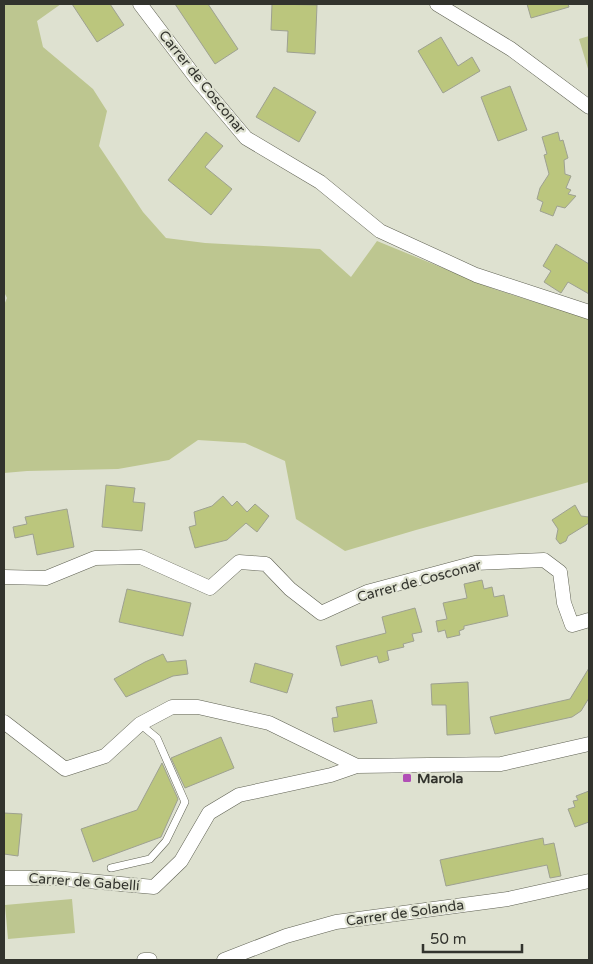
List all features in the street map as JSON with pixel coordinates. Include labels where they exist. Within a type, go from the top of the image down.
[{"type":"street","name":"Carrer de Cosconar","points":[[140,4],[199,82],[246,138],[320,182],[380,231],[476,275],[589,312]]},
{"type":"street","points":[[437,4],[511,49],[589,107]]},
{"type":"street","name":"Carrer de Cosconar","points":[[4,577],[46,578],[95,558],[141,557],[210,588],[239,562],[266,564],[290,589],[321,613],[368,592],[475,564],[544,560],[560,572],[564,603],[572,625],[589,620]]},
{"type":"street","points":[[4,722],[65,769],[106,756],[140,724],[172,707],[198,706],[269,723],[358,766],[501,764],[589,744]]},
{"type":"street","name":"Carrer de Gabellí","points":[[4,878],[54,878],[154,887],[181,861],[209,813],[238,795],[331,775],[358,766]]},
{"type":"street","name":"Carrer de Solanda","points":[[224,960],[286,936],[336,922],[508,899],[589,881]]},
{"type":"street","points":[[144,960],[150,960]]},
{"type":"lane","points":[[111,868],[150,859],[166,841],[185,802],[157,738],[140,724]]},
{"type":"green space","points":[[4,4],[61,4],[37,21],[43,47],[93,89],[107,111],[99,146],[143,212],[166,238],[205,243],[320,249],[351,277],[377,241],[494,289],[589,319],[589,482],[345,551],[296,519],[285,461],[245,443],[198,440],[169,460],[118,469],[4,473],[4,305],[7,298],[4,292]]},
{"type":"green space","points":[[589,36],[589,72],[579,39]]},
{"type":"green space","points":[[72,899],[75,933],[8,939],[5,905]]},
{"type":"building","points":[[72,4],[110,4],[124,25],[97,42]]},
{"type":"building","points":[[175,4],[208,4],[238,49],[215,64]]},
{"type":"building","points":[[272,4],[317,5],[315,54],[287,52],[288,31],[271,30]]},
{"type":"building","points":[[527,4],[568,4],[569,7],[531,18]]},
{"type":"building","points":[[441,37],[458,66],[472,57],[480,71],[443,93],[418,51]]},
{"type":"building","points":[[510,86],[527,130],[498,141],[481,97]]},
{"type":"building","points":[[274,87],[316,112],[299,142],[256,117]]},
{"type":"building","points":[[206,132],[223,146],[205,167],[232,189],[211,215],[168,180]]},
{"type":"building","points":[[558,132],[560,141],[563,140],[568,158],[564,160],[565,174],[571,176],[566,188],[571,190],[568,194],[576,196],[565,208],[557,206],[553,216],[540,211],[543,202],[537,199],[540,188],[549,174],[544,155],[547,154],[542,137]]},
{"type":"building","points":[[556,244],[589,264],[589,294],[568,282],[561,293],[544,282],[551,271],[543,266]]},
{"type":"building","points":[[106,485],[135,488],[133,502],[145,503],[142,531],[102,527]]},
{"type":"building","points":[[223,496],[232,506],[237,501],[247,512],[255,504],[269,516],[257,532],[246,523],[227,540],[195,548],[189,527],[196,525],[194,512],[212,506]]},
{"type":"building","points":[[575,505],[581,516],[589,517],[589,523],[568,536],[566,541],[560,544],[556,539],[558,529],[552,520]]},
{"type":"building","points":[[67,509],[74,547],[37,555],[33,534],[15,538],[13,527],[27,524],[25,517]]},
{"type":"building","points":[[482,580],[484,589],[492,587],[494,597],[504,595],[508,616],[464,626],[464,629],[459,631],[460,635],[447,638],[445,630],[438,632],[436,621],[447,619],[443,603],[467,598],[464,584]]},
{"type":"building","points":[[127,589],[191,603],[183,636],[119,622]]},
{"type":"building","points":[[415,608],[422,632],[412,634],[414,641],[403,644],[404,647],[387,651],[389,660],[379,663],[377,656],[341,666],[336,646],[386,633],[382,617]]},
{"type":"building","points":[[163,654],[167,662],[186,660],[188,674],[173,676],[126,697],[114,679]]},
{"type":"building","points":[[255,663],[293,674],[287,693],[250,682]]},
{"type":"building","points":[[589,668],[589,698],[581,711],[572,717],[495,734],[490,717],[570,699]]},
{"type":"building","points":[[468,682],[470,734],[447,735],[446,705],[432,705],[431,684]]},
{"type":"building","points":[[372,700],[377,723],[334,732],[332,718],[338,717],[336,707]]},
{"type":"building","points":[[221,737],[234,768],[185,788],[171,758]]},
{"type":"building","points":[[162,763],[178,799],[161,837],[93,862],[81,829],[137,810]]},
{"type":"building","points":[[589,791],[589,822],[575,827],[568,809],[575,807],[573,801],[578,800],[576,796]]},
{"type":"building","points":[[4,813],[22,814],[18,856],[4,854]]},
{"type":"building","points":[[543,838],[544,845],[554,843],[561,876],[550,878],[547,865],[446,886],[440,860]]},
{"type":"place","name":"Marola","points":[[407,778]]}]
